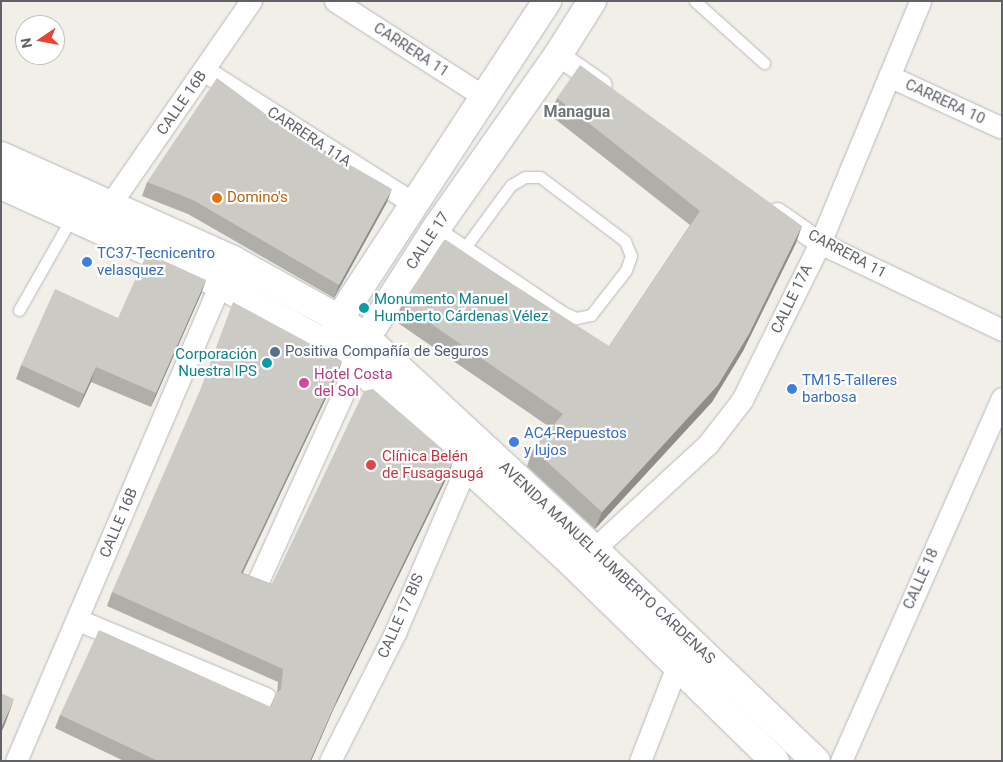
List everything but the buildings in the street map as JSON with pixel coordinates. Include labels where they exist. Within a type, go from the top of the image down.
[{"type":"main road","points":[[329,346],[339,319],[413,203],[486,98],[547,1]]},
{"type":"main road","name":"CALLE 17","points":[[356,365],[366,338],[437,227],[558,55],[592,1]]},
{"type":"main road","name":"AVENIDA MANUEL HUMBERTO CÁRDENAS","points":[[1,156],[111,203],[232,260],[339,319],[366,338],[594,549],[816,761]]},
{"type":"main road","name":"AVENIDA MANUEL HUMBERTO CÁRDENAS","points":[[1,185],[220,284],[329,346],[356,365],[677,666],[775,761]]},
{"type":"street","name":"CALLE 16B","points":[[111,203],[251,1]]},
{"type":"street","name":"CARRERA 11","points":[[335,1],[486,98]]},
{"type":"street","name":"CALLE 17A","points":[[594,549],[689,464],[726,423],[742,400],[820,243],[920,1]]},
{"type":"street","points":[[558,55],[614,95]]},
{"type":"street","name":"CARRERA 11A","points":[[205,70],[413,203]]},
{"type":"street","name":"CARRERA 10","points":[[889,76],[1002,128]]},
{"type":"street","name":"CARRERA 11","points":[[764,203],[820,243],[1002,330]]},
{"type":"street","name":"CALLE 16B","points":[[16,761],[78,620],[220,284]]},
{"type":"street","name":"CALLE 17","points":[[259,580],[356,365]]},
{"type":"street","name":"CALLE 18","points":[[841,761],[1002,398]]},
{"type":"street","name":"CALLE 17 BIS","points":[[330,761],[395,634],[466,467]]},
{"type":"street","points":[[78,620],[265,698]]},
{"type":"street","points":[[640,761],[677,666]]},
{"type":"lane","points":[[695,1],[764,63]]},
{"type":"lane","points":[[437,227],[563,312],[576,318],[591,315],[626,270],[631,256],[625,241],[540,177],[525,177],[511,185],[466,246]]},
{"type":"lane","points":[[19,310],[72,217]]},
{"type":"place","name":"Domino's","points":[[217,198]]},
{"type":"place","name":"TC37-Tecnicentro velasquez","points":[[87,262]]},
{"type":"place","name":"Monumento Manuel Humberto Cárdenas Vélez","points":[[364,308]]},
{"type":"place","name":"Positiva Compañía de Seguros","points":[[275,352]]},
{"type":"place","name":"Corporación Nuestra IPS","points":[[267,363]]},
{"type":"place","name":"Hotel Costa del Sol","points":[[304,383]]},
{"type":"place","name":"TM15-Talleres barbosa","points":[[792,389]]},
{"type":"place","name":"AC4-Repuestos y lujos","points":[[514,442]]},
{"type":"place","name":"Clínica Belén de Fusagasugá","points":[[371,465]]},
{"type":"district","name":"Managua","points":[[577,112]]}]
